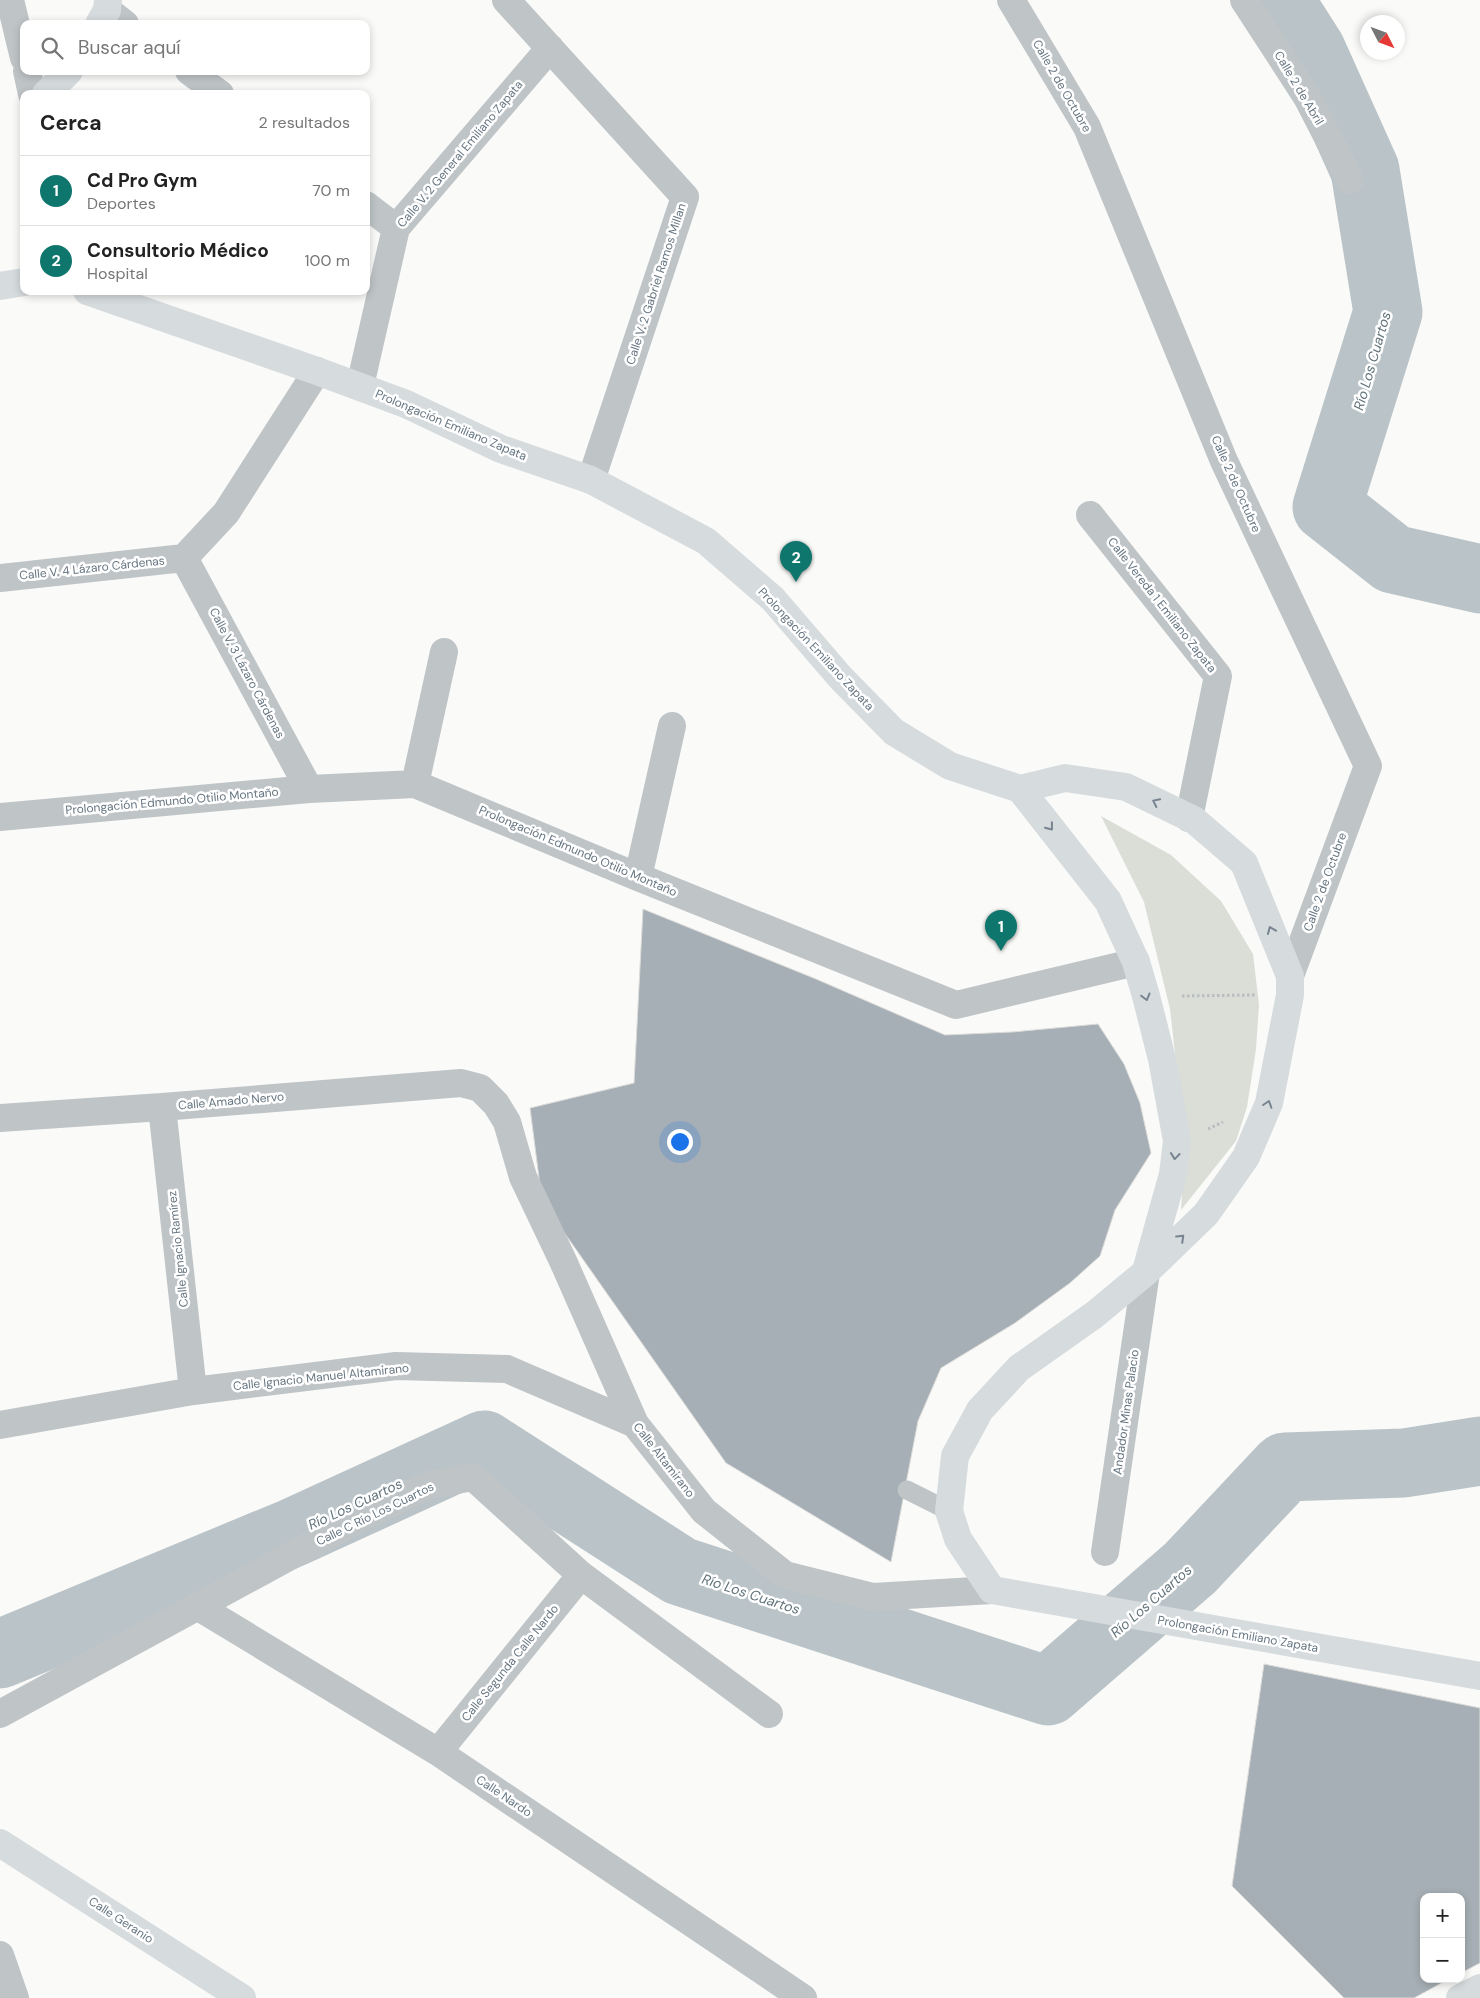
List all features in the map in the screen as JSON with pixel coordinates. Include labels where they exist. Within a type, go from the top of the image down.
[{"type":"main road","points":[[50,90],[66,75]]},
{"type":"main road","points":[[0,286],[20,283]]},
{"type":"main road","name":"Prolongación Emiliano Zapata","points":[[98,295],[360,386],[406,404],[500,449],[590,480],[706,540],[773,599],[840,677],[894,732],[950,766],[1020,789]]},
{"type":"main road","points":[[992,1590],[958,1539],[950,1511],[955,1456],[980,1410],[1019,1368],[1094,1315],[1146,1272],[1206,1214],[1246,1157],[1269,1103],[1290,986],[1244,863],[1194,820],[1126,787],[1065,778],[1020,789],[1108,901],[1136,962],[1162,1059],[1177,1142],[1174,1174],[1146,1272]]},
{"type":"main road","name":"Prolongación Emiliano Zapata","points":[[992,1590],[1480,1676]]},
{"type":"main road","name":"Calle Geranio","points":[[0,1843],[242,1998]]},
{"type":"main road","points":[[1460,1998],[1480,1988]]},
{"type":"street","points":[[10,0],[20,41]]},
{"type":"street","name":"Calle V. 2 Gabriel Ramos Millan","points":[[506,0],[685,197],[590,480]]},
{"type":"street","name":"Calle 2 de Abril","points":[[1244,0],[1307,97],[1350,180]]},
{"type":"street","name":"Calle 2 de Octubre","points":[[1013,1],[1087,127],[1224,460],[1368,766],[1290,986]]},
{"type":"street","name":"Calle V. 2 General Emiliano Zapata","points":[[360,386],[396,228],[550,48]]},
{"type":"street","points":[[28,75],[31,90]]},
{"type":"street","points":[[194,75],[215,90]]},
{"type":"street","points":[[370,208],[396,228]]},
{"type":"street","points":[[184,558],[226,513],[317,371]]},
{"type":"street","name":"Calle Vereda 1 Emiliano Zapata","points":[[1090,515],[1218,676],[1189,818]]},
{"type":"street","name":"Calle V. 4 Lázaro Cárdenas","points":[[0,578],[184,558]]},
{"type":"street","name":"Calle V. 3 Lázaro Cárdenas","points":[[184,558],[309,789]]},
{"type":"street","points":[[415,784],[444,652]]},
{"type":"street","points":[[638,877],[672,726]]},
{"type":"street","name":"Prolongación Edmundo Otilio Montaño","points":[[0,817],[309,789],[415,784],[638,877],[956,1005],[1136,962]]},
{"type":"street","name":"Calle Amado Nervo","points":[[0,1118],[461,1083]]},
{"type":"street","name":"Calle Altamirano","points":[[461,1083],[480,1088],[496,1104],[507,1122],[524,1177],[634,1424],[704,1511],[785,1575],[873,1597],[992,1590]]},
{"type":"street","name":"Calle Ignacio Ramírez","points":[[162,1107],[193,1391]]},
{"type":"street","name":"Andador Minas Palacio","points":[[1105,1552],[1146,1272]]},
{"type":"street","name":"Calle Ignacio Manuel Altamirano","points":[[0,1425],[193,1391],[396,1366],[507,1369],[634,1424]]},
{"type":"street","name":"Calle C Río Los Cuartos","points":[[0,1714],[360,1518],[429,1485],[473,1478],[581,1575],[769,1714]]},
{"type":"street","name":"Calle Segunda Calle Nardo","points":[[438,1752],[581,1575]]},
{"type":"street","name":"Calle Nardo","points":[[197,1606],[438,1752],[803,1998]]},
{"type":"street","points":[[0,1955],[14,1998]]},
{"type":"lane","points":[[907,1490],[950,1511]]},
{"type":"path","points":[[1146,996],[1290,986]]},
{"type":"shaded area","points":[[1101,816],[1171,855],[1221,901],[1253,954],[1259,1005],[1256,1049],[1247,1107],[1236,1141],[1181,1210],[1185,1142],[1170,1009],[1144,902]]},
{"type":"building","points":[[643,909],[816,979],[945,1035],[1012,1032],[1098,1024],[1124,1064],[1140,1103],[1151,1153],[1115,1210],[1100,1256],[1070,1283],[1015,1323],[941,1368],[918,1421],[891,1562],[726,1463],[542,1201],[530,1108],[634,1083]]},
{"type":"building","points":[[1264,1664],[1480,1708],[1480,1963],[1465,1971],[1465,1893],[1420,1893],[1420,1983],[1442,1983],[1414,1998],[1344,1998],[1232,1886]]},
{"type":"waterway","name":"Río Los Cuartos","points":[[1279,0],[1311,50],[1365,170],[1388,312],[1327,507],[1393,559],[1480,579]]},
{"type":"waterway","name":"Río Los Cuartos","points":[[0,1654],[292,1533],[484,1445],[680,1571],[1048,1691],[1190,1568],[1285,1467],[1404,1463],[1480,1451]]},
{"type":"place","name":"Consultorio Médico","points":[[796,582]]},
{"type":"place","name":"Cd Pro Gym","points":[[1001,951]]}]
